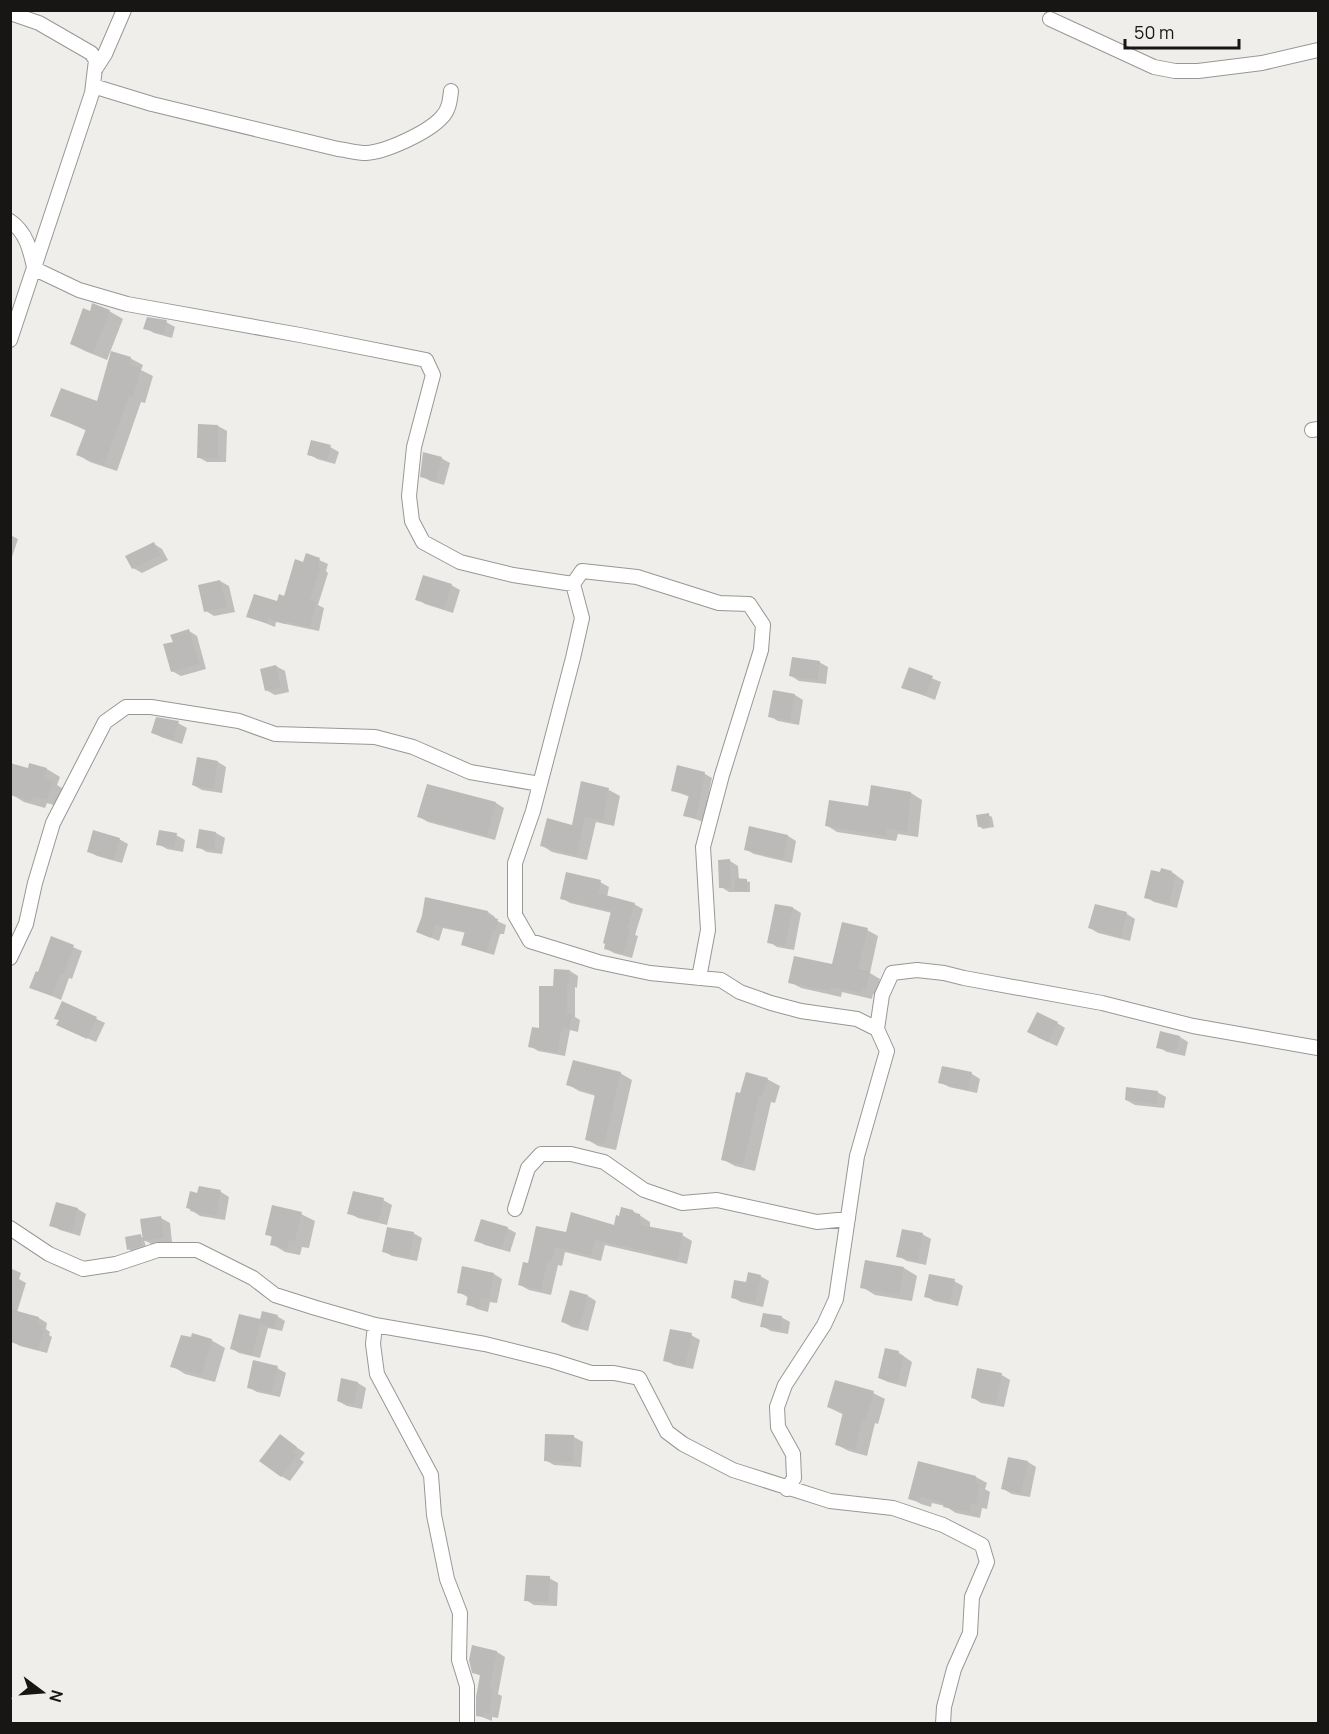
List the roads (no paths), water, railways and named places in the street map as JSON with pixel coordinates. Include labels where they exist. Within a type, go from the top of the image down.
[{"type":"street","points":[[96,68],[105,54],[124,10]]},
{"type":"street","points":[[10,13],[39,23],[91,52],[96,60],[93,86],[10,340]]},
{"type":"street","points":[[1050,19],[1154,67],[1175,71],[1198,71],[1262,63],[1318,50]]},
{"type":"street","points":[[93,86],[152,104],[338,149],[365,153],[402,142],[426,130],[442,118],[449,106],[451,91]]},
{"type":"street","points":[[10,221],[19,227],[28,243],[34,269]]},
{"type":"street","points":[[34,269],[79,290],[127,304],[426,360],[433,375],[414,447],[409,496],[412,521],[423,542],[460,562],[513,575],[573,584]]},
{"type":"street","points":[[699,978],[708,930],[703,847],[722,775],[761,650],[763,624],[749,604],[718,603],[637,577],[582,571],[573,584],[582,618],[573,658],[540,784],[515,864],[515,915],[530,941],[598,962],[650,974],[721,980],[740,992],[801,1011],[857,1019],[877,1029]]},
{"type":"street","points":[[10,958],[26,924],[35,883],[53,823],[105,722],[126,707],[151,707],[239,721],[275,734],[375,737],[413,747],[470,771],[540,784]]},
{"type":"street","points":[[787,1489],[794,1478],[793,1454],[778,1427],[777,1407],[785,1385],[824,1325],[836,1299],[857,1156],[887,1051],[877,1029],[882,995],[892,973],[917,970],[944,972],[964,978],[1047,992],[1193,1026],[1318,1048]]},
{"type":"street","points":[[514,1209],[528,1168],[541,1154],[572,1154],[604,1162],[644,1190],[682,1203],[717,1200],[817,1222],[848,1219]]},
{"type":"street","points":[[10,1228],[49,1254],[83,1269],[116,1264],[158,1251],[197,1250],[253,1278],[275,1295],[375,1325],[485,1344],[591,1373],[614,1373],[639,1378],[667,1432],[734,1470],[830,1501],[893,1508],[943,1525],[982,1545],[987,1562],[972,1597],[970,1633],[954,1669],[944,1707],[943,1724]]},
{"type":"street","points":[[375,1325],[373,1344],[377,1374],[430,1475],[434,1515],[447,1579],[460,1613],[459,1660],[467,1686],[467,1724]]}]
